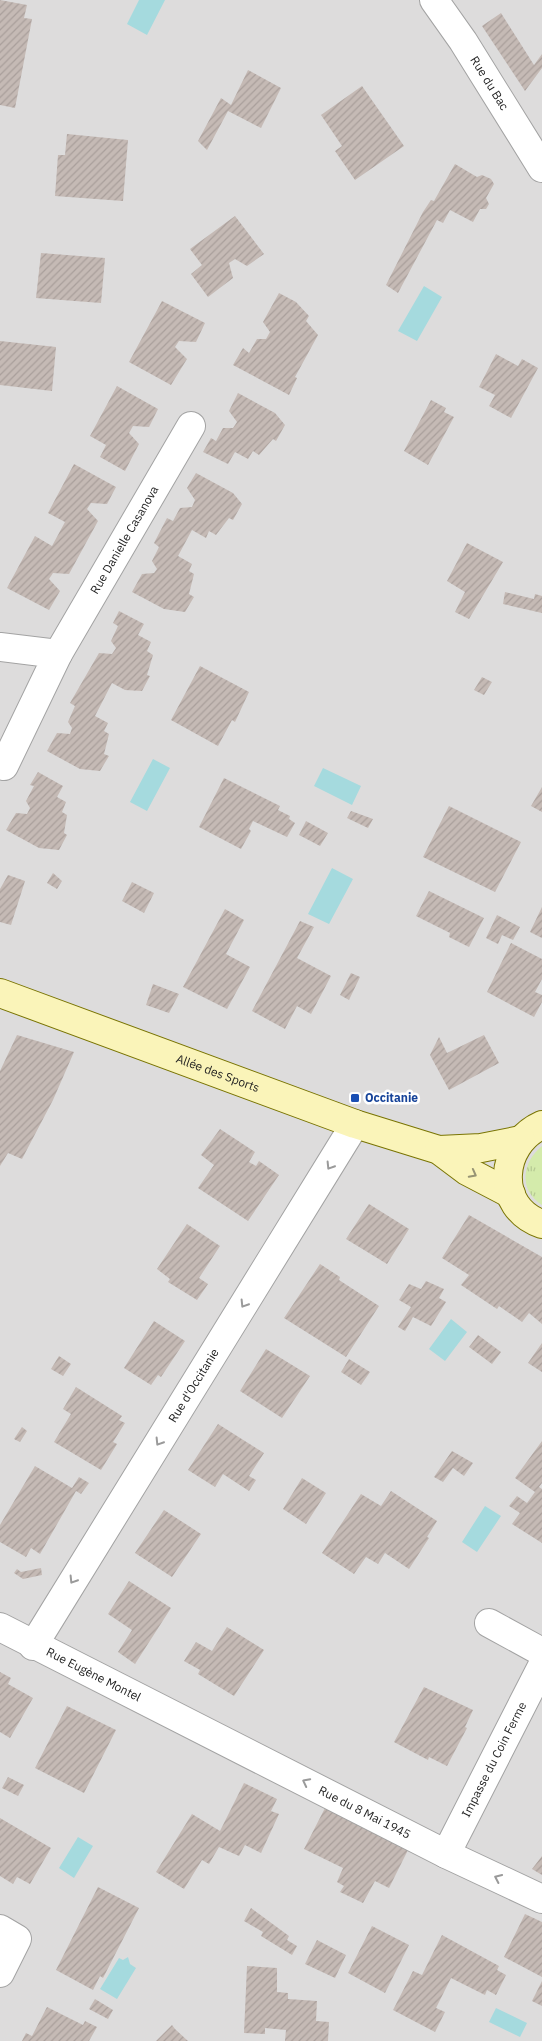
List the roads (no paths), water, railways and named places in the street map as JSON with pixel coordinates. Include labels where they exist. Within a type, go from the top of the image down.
[{"type":"street","name":"Rue du Bac","points":[[434,0],[463,40],[542,168]]},
{"type":"street","name":"Rue Danielle Casanova","points":[[4,766],[58,654],[191,426]]},
{"type":"street","points":[[0,647],[58,654]]},
{"type":"street","name":"Allée des Sports","points":[[0,993],[355,1124],[439,1150],[467,1171],[511,1194]]},
{"type":"street","name":"Rue d'Occitanie","points":[[33,1646],[355,1124]]},
{"type":"street","points":[[531,1132],[512,1152],[507,1180],[511,1194],[525,1214],[542,1224]]},
{"type":"street","name":"Allée des Sports","points":[[439,1150],[482,1148],[531,1132]]},
{"type":"street","points":[[489,1623],[542,1652]]},
{"type":"street","name":"Rue Eugène Montel","points":[[0,1627],[33,1646],[188,1723]]},
{"type":"street","name":"Impasse du Coin Ferme","points":[[446,1854],[542,1666]]},
{"type":"street","name":"Rue du 8 Mai 1945","points":[[188,1723],[446,1854],[542,1899]]},
{"type":"street","points":[[0,1929],[17,1939],[0,1973]]},
{"type":"water","points":[[139,0],[165,0],[147,35],[127,24]]},
{"type":"water","points":[[424,286],[442,297],[417,341],[398,331]]},
{"type":"water","points":[[153,759],[170,768],[147,811],[130,802]]},
{"type":"water","points":[[323,768],[361,786],[352,805],[314,786]]},
{"type":"water","points":[[332,868],[353,879],[329,924],[308,914]]},
{"type":"water","points":[[451,1319],[467,1332],[445,1361],[429,1349]]},
{"type":"water","points":[[485,1506],[501,1516],[477,1552],[462,1542]]},
{"type":"water","points":[[78,1837],[93,1846],[74,1878],[59,1868]]},
{"type":"water","points":[[128,1957],[130,1964],[136,1968],[117,1999],[100,1989],[119,1958],[123,1960]]},
{"type":"water","points":[[496,2008],[527,2023],[520,2037],[489,2022]]},
{"type":"place","name":"Occitanie","points":[[355,1098]]}]
